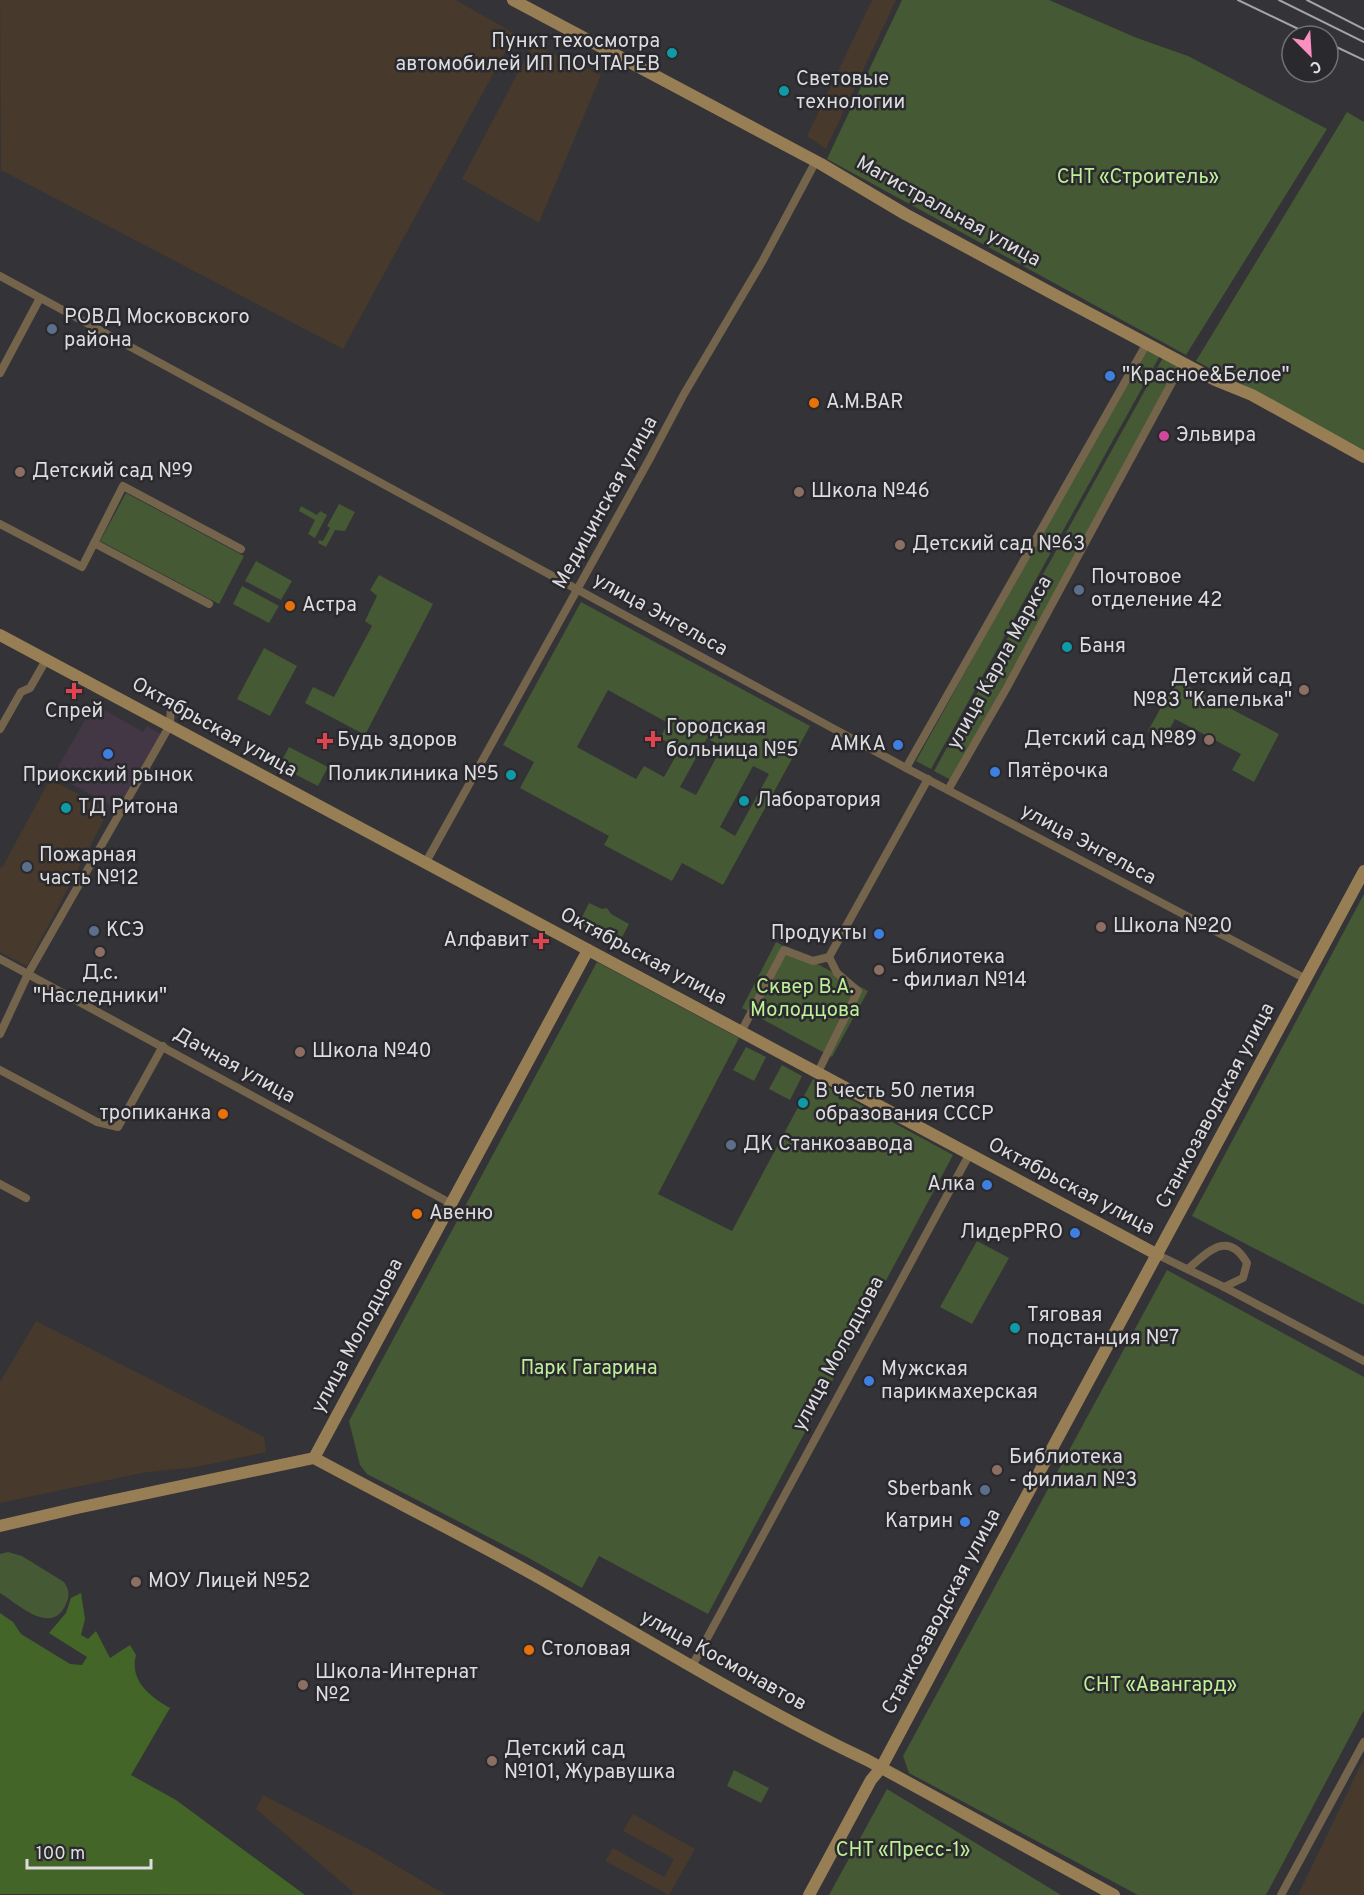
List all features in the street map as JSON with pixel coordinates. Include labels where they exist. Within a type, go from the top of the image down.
[{"type":"street","name":"Магистральная улица","points":[[513,0],[816,161],[905,214],[1215,380],[1252,395],[1364,457]]},
{"type":"street","name":"Медицинская улица","points":[[426,862],[684,394],[762,262],[816,161]]},
{"type":"street","name":"улица Энгельса","points":[[0,276],[906,768],[1306,979]]},
{"type":"street","points":[[0,373],[40,298]]},
{"type":"street","name":"улица Карла Маркса","points":[[906,768],[1146,343]]},
{"type":"street","name":"улица Карла Маркса","points":[[948,790],[1006,689],[1183,362]]},
{"type":"street","points":[[308,456],[314,446]]},
{"type":"street","points":[[0,524],[81,567],[123,486],[241,549]]},
{"type":"street","points":[[94,543],[209,604]]},
{"type":"street","name":"Октябрьская улица","points":[[0,634],[969,1155],[1364,1361]]},
{"type":"street","points":[[0,729],[21,692],[30,688],[46,660]]},
{"type":"street","points":[[0,1034],[28,974],[170,724],[171,704]]},
{"type":"street","points":[[741,1032],[784,950],[813,961],[829,957],[928,779]]},
{"type":"street","name":"Станкозаводская улица","points":[[809,1895],[871,1780],[881,1768],[999,1545],[1364,871]]},
{"type":"street","name":"улица Молодцова","points":[[314,1458],[588,950]]},
{"type":"street","points":[[818,1074],[858,991],[837,973],[829,957]]},
{"type":"street","name":"Дачная улица","points":[[0,959],[450,1203]]},
{"type":"street","points":[[0,1070],[97,1122],[118,1127],[163,1046]]},
{"type":"street","name":"улица Молодцова","points":[[692,1666],[969,1155]]},
{"type":"street","points":[[0,1184],[26,1198]]},
{"type":"street","points":[[1188,1269],[1211,1249],[1226,1245],[1240,1250],[1247,1263],[1243,1278],[1224,1287]]},
{"type":"street","points":[[0,1526],[314,1458]]},
{"type":"street","name":"улица Космонавтов","points":[[314,1458],[536,1576],[834,1745],[881,1768],[1114,1895]]},
{"type":"street","points":[[1281,1895],[1364,1742]]},
{"type":"shaded area","points":[[0,0],[456,0],[515,34],[343,349],[1,170]]},
{"type":"shaded area","points":[[872,0],[896,0],[826,149],[807,136]]},
{"type":"shaded area","points":[[533,44],[601,75],[539,223],[462,179]]},
{"type":"shaded area","name":"Приокский рынок","points":[[94,704],[143,732],[147,726],[161,734],[118,810],[54,774]]},
{"type":"shaded area","points":[[50,779],[109,810],[27,966],[0,952],[0,867],[2,868]]},
{"type":"shaded area","points":[[36,1321],[264,1437],[266,1452],[196,1467],[142,1473],[0,1503],[0,1382]]},
{"type":"shaded area","points":[[1364,1758],[1364,1895],[1298,1895]]},
{"type":"shaded area","points":[[263,1795],[370,1850],[446,1895],[352,1895],[353,1892],[256,1809]]},
{"type":"shaded area","points":[[633,1814],[695,1849],[669,1895],[605,1861],[613,1848],[664,1877],[674,1859],[623,1831]]},
{"type":"green space","name":"СНТ «Строитель»","points":[[902,0],[1049,0],[1137,38],[1188,56],[1327,129],[1186,355],[827,159]]},
{"type":"green space","points":[[1347,112],[1364,122],[1364,450],[1196,361]]},
{"type":"green space","points":[[1146,344],[1162,352],[931,769],[916,761]]},
{"type":"green space","points":[[1165,354],[1181,363],[951,780],[934,771]]},
{"type":"green space","points":[[126,493],[244,556],[219,604],[100,541]]},
{"type":"green space","points":[[339,504],[355,512],[345,531],[335,530],[326,547],[318,543],[319,540],[323,541],[330,528],[327,526]]},
{"type":"green space","points":[[301,506],[317,515],[320,511],[327,515],[315,538],[308,534],[315,520],[299,511]]},
{"type":"green space","points":[[256,561],[292,581],[281,600],[245,581]]},
{"type":"green space","points":[[379,575],[433,604],[365,735],[305,703],[313,687],[334,697],[372,626],[365,621],[377,596],[370,590]]},
{"type":"green space","points":[[242,586],[279,606],[269,623],[233,604]]},
{"type":"green space","name":"Городская больница №5","points":[[581,602],[810,726],[723,885],[682,863],[672,881],[604,845],[609,836],[520,788],[534,762],[503,745]],"holes":[[[608,690],[668,723],[660,738],[680,749],[664,777],[644,766],[636,779],[577,747]],[[707,738],[722,747],[696,795],[680,787]],[[753,766],[769,774],[735,836],[720,827]]]},
{"type":"green space","points":[[264,648],[297,666],[270,716],[237,699]]},
{"type":"green space","points":[[1176,680],[1279,734],[1254,782],[1232,770],[1241,754],[1175,719],[1164,740],[1148,731]]},
{"type":"green space","points":[[289,747],[328,767],[318,786],[279,766]]},
{"type":"green space","points":[[1364,894],[1364,1305],[1192,1216]]},
{"type":"green space","points":[[589,903],[602,909],[607,908],[611,914],[629,924],[617,947],[577,927]]},
{"type":"green space","name":"Сквер В.А. Молодцова","points":[[776,942],[868,991],[832,1057],[742,1008]]},
{"type":"green space","name":"Парк Гагарина","points":[[597,962],[739,1038],[658,1194],[732,1231],[813,1079],[953,1155],[708,1614],[599,1556],[582,1588],[367,1474],[360,1465],[349,1421]]},
{"type":"green space","points":[[746,1047],[766,1057],[754,1081],[733,1070]]},
{"type":"green space","points":[[782,1065],[802,1076],[790,1100],[769,1089]]},
{"type":"green space","points":[[977,1241],[1009,1258],[972,1324],[940,1307]]},
{"type":"green space","name":"СНТ «Авангард»","points":[[1167,1270],[1364,1377],[1364,1710],[1266,1895],[1138,1895],[909,1773],[903,1756]]},
{"type":"green space","points":[[8,1552],[22,1556],[64,1582],[68,1590],[68,1598],[60,1613],[52,1618],[34,1615],[0,1593],[0,1554]]},
{"type":"green space","points":[[81,1593],[85,1619],[81,1635],[88,1639],[96,1631],[110,1658],[130,1645],[136,1655],[136,1673],[143,1687],[170,1708],[131,1775],[176,1800],[305,1895],[0,1894],[0,1613],[13,1622],[21,1634],[70,1664],[82,1665],[87,1657],[49,1633],[66,1613],[71,1598]]},
{"type":"green space","points":[[734,1770],[769,1788],[761,1803],[727,1786]]},
{"type":"green space","name":"СНТ «Пресс-1»","points":[[887,1789],[1061,1895],[829,1895]]},
{"type":"railway","points":[[1238,0],[1288,24]]},
{"type":"railway","points":[[1279,0],[1364,42]]},
{"type":"railway","points":[[1307,0],[1364,29]]},
{"type":"railway","points":[[1340,49],[1364,60]]},
{"type":"place","name":"Пункт техосмотра автомобилей ИП ПОЧТАРЕВ","points":[[672,53]]},
{"type":"place","name":"Световые технологии","points":[[784,91]]},
{"type":"place","name":"РОВД Московского района","points":[[52,329]]},
{"type":"place","name":"\"Красное&Белое\"","points":[[1110,376]]},
{"type":"place","name":"А.М.BAR","points":[[814,403]]},
{"type":"place","name":"Эльвира","points":[[1164,436]]},
{"type":"place","name":"Детский сад №9","points":[[20,472]]},
{"type":"place","name":"Школа №46","points":[[799,492]]},
{"type":"place","name":"Детский сад №63","points":[[900,545]]},
{"type":"place","name":"Почтовое отделение 42","points":[[1079,590]]},
{"type":"place","name":"Астра","points":[[290,606]]},
{"type":"place","name":"Баня","points":[[1067,647]]},
{"type":"place","name":"Детский сад №83 \"Капелька\"","points":[[1304,690]]},
{"type":"place","name":"Спрей","points":[[74,691]]},
{"type":"place","name":"Городская больница №5","points":[[653,739]]},
{"type":"place","name":"Детский сад №89","points":[[1209,740]]},
{"type":"place","name":"Будь здоров","points":[[325,741]]},
{"type":"place","name":"АМКА","points":[[898,745]]},
{"type":"place","name":"Приокский рынок","points":[[108,754]]},
{"type":"place","name":"Пятёрочка","points":[[995,772]]},
{"type":"place","name":"Поликлиника №5","points":[[511,775]]},
{"type":"place","name":"Лаборатория","points":[[744,801]]},
{"type":"place","name":"ТД Ритона","points":[[66,808]]},
{"type":"place","name":"Пожарная часть №12","points":[[27,867]]},
{"type":"place","name":"Школа №20","points":[[1101,927]]},
{"type":"place","name":"КСЭ","points":[[94,931]]},
{"type":"place","name":"Продукты","points":[[879,934]]},
{"type":"place","name":"Алфавит","points":[[541,941]]},
{"type":"place","name":"Д.с. \"Наследники\"","points":[[100,952]]},
{"type":"place","name":"Библиотека - филиал №14","points":[[879,970]]},
{"type":"place","name":"Школа №40","points":[[300,1052]]},
{"type":"place","name":"В честь 50 летия образования СССР","points":[[803,1103]]},
{"type":"place","name":"тропиканка","points":[[223,1114]]},
{"type":"place","name":"ДК Станкозавода","points":[[731,1145]]},
{"type":"place","name":"Алка","points":[[987,1185]]},
{"type":"place","name":"Авеню","points":[[417,1214]]},
{"type":"place","name":"ЛидерPRO","points":[[1075,1233]]},
{"type":"place","name":"Тяговая подстанция №7","points":[[1015,1328]]},
{"type":"place","name":"Мужская парикмахерская","points":[[869,1381]]},
{"type":"place","name":"Библиотека - филиал №3","points":[[997,1470]]},
{"type":"place","name":"Sberbank","points":[[985,1490]]},
{"type":"place","name":"Катрин","points":[[965,1522]]},
{"type":"place","name":"МОУ Лицей №52","points":[[136,1582]]},
{"type":"place","name":"Столовая","points":[[529,1650]]},
{"type":"place","name":"Школа-Интернат №2","points":[[303,1685]]},
{"type":"place","name":"Детский сад №101, Журавушка","points":[[492,1761]]}]
